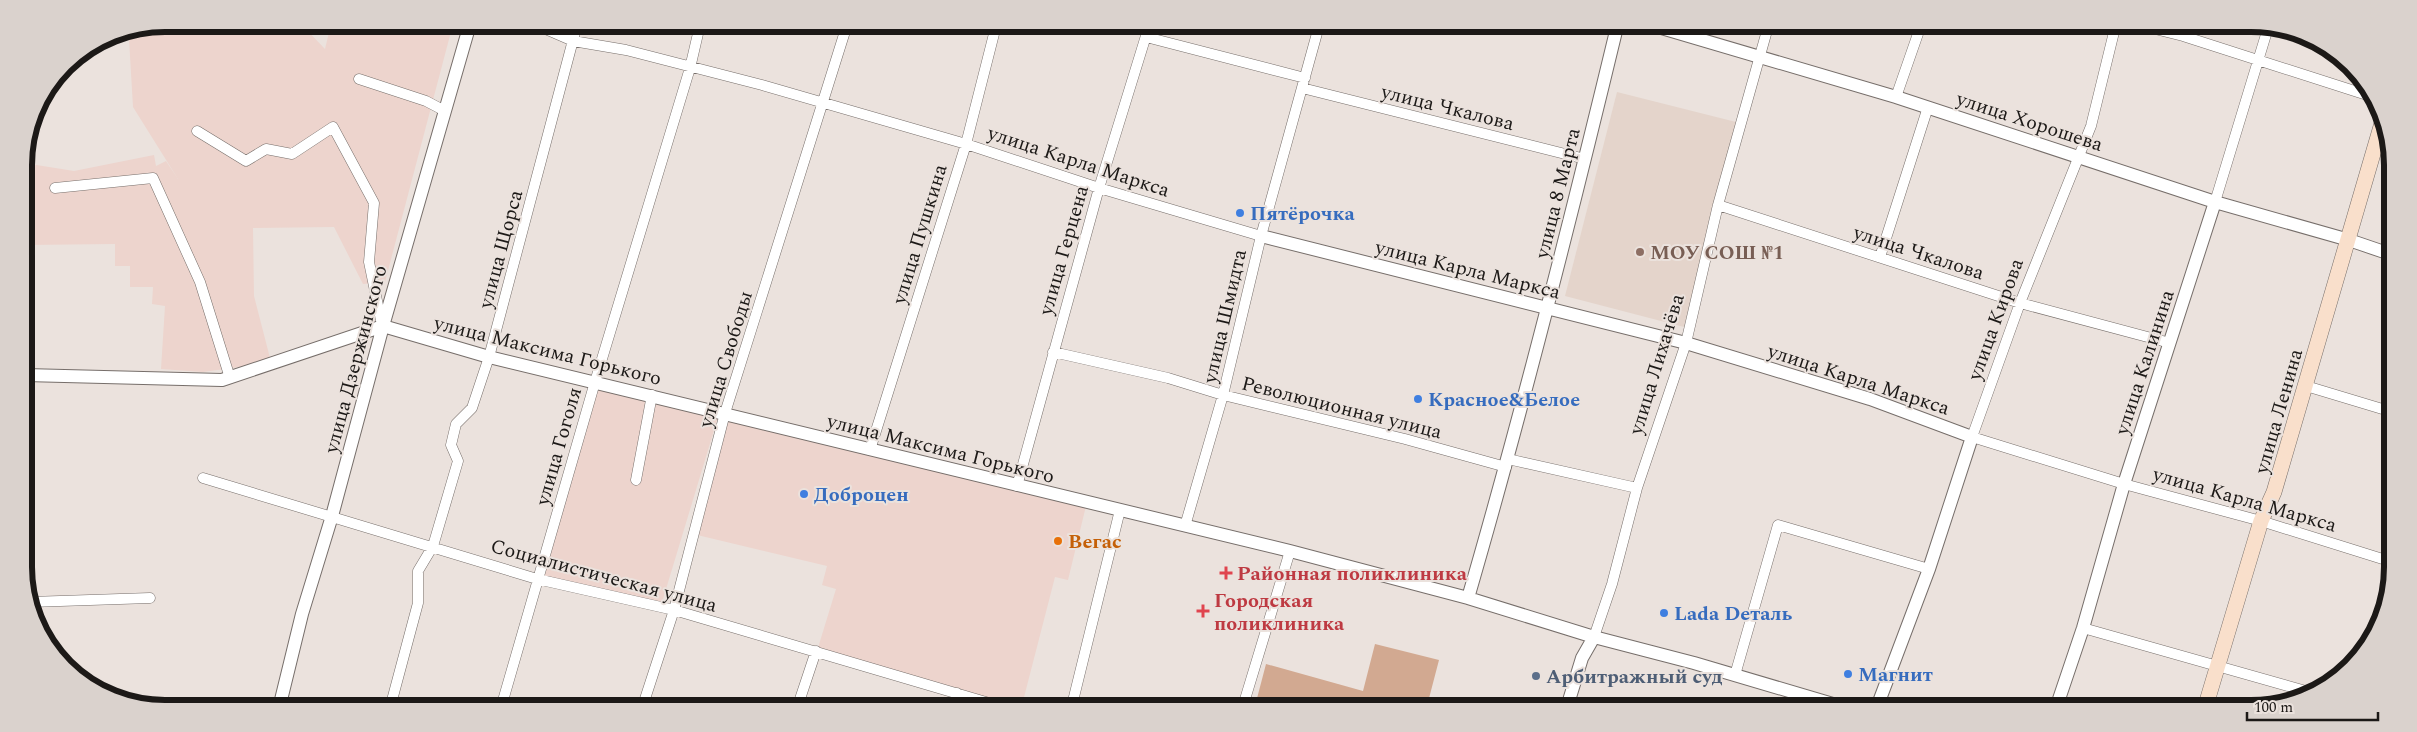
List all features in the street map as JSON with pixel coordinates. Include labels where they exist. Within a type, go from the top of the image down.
[{"type":"main road","name":"улица Ленина","points":[[2208,699],[2261,521],[2274,492],[2380,131]]},
{"type":"street","name":"улица Дзержинского","points":[[281,700],[302,614],[332,516],[382,326],[467,33]]},
{"type":"street","name":"улица Карла Маркса","points":[[553,33],[573,42],[626,50],[966,144],[1099,188],[1260,236],[1686,343],[1870,399],[1972,437],[2124,484],[2261,521],[2384,559]]},
{"type":"street","name":"улица Щорса","points":[[392,700],[418,603],[418,571],[432,546],[458,461],[451,445],[456,424],[472,408],[489,357],[575,33]]},
{"type":"street","name":"улица Гоголя","points":[[503,700],[537,578],[690,68],[698,33]]},
{"type":"street","name":"улица Свободы","points":[[644,700],[674,610],[725,413],[845,33]]},
{"type":"street","name":"улица Пушкина","points":[[870,450],[966,144],[994,33]]},
{"type":"street","name":"улица Герцена","points":[[1017,486],[1052,352],[1099,188],[1147,33]]},
{"type":"street","name":"улица Шмидта","points":[[1185,526],[1223,395],[1260,236],[1317,33]]},
{"type":"street","name":"улица 8 Марта","points":[[1468,598],[1507,463],[1616,33]]},
{"type":"street","name":"улица Хорошева","points":[[1678,33],[1896,97],[2215,202],[2349,240],[2384,252]]},
{"type":"street","name":"улица Лихачёва","points":[[1569,699],[1582,658],[1594,637],[1612,584],[1637,488],[1686,343],[1718,205],[1766,33]]},
{"type":"street","points":[[1896,97],[1918,33]]},
{"type":"street","name":"улица Кирова","points":[[1880,699],[1929,569],[1972,437],[2020,303],[2090,126],[2114,33]]},
{"type":"street","points":[[2171,33],[2363,94]]},
{"type":"street","name":"улица Калинина","points":[[2059,699],[2083,628],[2124,484],[2215,202],[2256,60],[2266,34]]},
{"type":"street","name":"улица Чкалова","points":[[1146,37],[1304,83],[1585,160]]},
{"type":"street","points":[[359,79],[426,101],[445,111]]},
{"type":"street","points":[[1880,257],[1928,107]]},
{"type":"street","points":[[33,375],[222,380],[382,326],[369,262],[374,203],[334,127],[292,154],[266,148],[246,161],[197,131]]},
{"type":"street","points":[[55,188],[153,178],[200,282],[230,378]]},
{"type":"street","name":"улица Чкалова","points":[[1718,205],[2020,303],[2170,343]]},
{"type":"street","name":"улица Максима Горького","points":[[382,326],[489,357],[1290,551],[1468,598],[1594,637],[1817,699]]},
{"type":"street","name":"Революционная улица","points":[[1052,352],[1168,378],[1223,395],[1507,463],[1637,488]]},
{"type":"street","points":[[2306,386],[2384,409]]},
{"type":"street","points":[[636,480],[652,396]]},
{"type":"street","name":"Социалистическая улица","points":[[203,478],[537,578],[674,610],[978,700]]},
{"type":"street","points":[[1074,700],[1120,510]]},
{"type":"street","points":[[1735,675],[1778,525],[1929,569]]},
{"type":"street","points":[[1245,699],[1290,551]]},
{"type":"street","points":[[38,602],[150,598]]},
{"type":"street","points":[[2083,628],[2301,689]]},
{"type":"street","points":[[800,700],[816,651]]},
{"type":"street","points":[[955,700],[957,693]]},
{"type":"shaded area","points":[[166,33],[310,33],[325,49],[329,33],[451,33],[385,282],[363,284],[334,227],[253,228],[254,296],[270,358],[239,367],[203,372],[161,369],[165,306],[152,304],[153,287],[130,287],[130,266],[115,266],[115,244],[33,245],[33,164],[74,171],[154,155],[156,166],[166,161],[178,179],[133,107],[129,39],[148,34]]},
{"type":"shaded area","name":"МОУ СОШ №1","points":[[1617,92],[1736,122],[1684,327],[1565,296]]},
{"type":"shaded area","points":[[590,383],[718,417],[660,609],[541,577]]},
{"type":"shaded area","points":[[725,418],[1086,506],[1068,580],[1055,577],[1023,700],[983,700],[817,651],[836,589],[822,585],[827,566],[693,534]]},
{"type":"shaded area","points":[[1375,644],[1439,660],[1429,699],[1257,699],[1266,664],[1363,691]]},
{"type":"place","name":"Пятёрочка","points":[[1240,213]]},
{"type":"place","name":"МОУ СОШ №1","points":[[1640,252]]},
{"type":"place","name":"Красное&Белое","points":[[1418,399]]},
{"type":"place","name":"Доброцен","points":[[804,494]]},
{"type":"place","name":"Вегас","points":[[1058,541]]},
{"type":"place","name":"Районная поликлиника","points":[[1226,573]]},
{"type":"place","name":"Городская поликлиника","points":[[1203,611]]},
{"type":"place","name":"Lada Dеталь","points":[[1664,613]]},
{"type":"place","name":"Магнит","points":[[1848,674]]},
{"type":"place","name":"Арбитражный суд","points":[[1536,676]]}]
